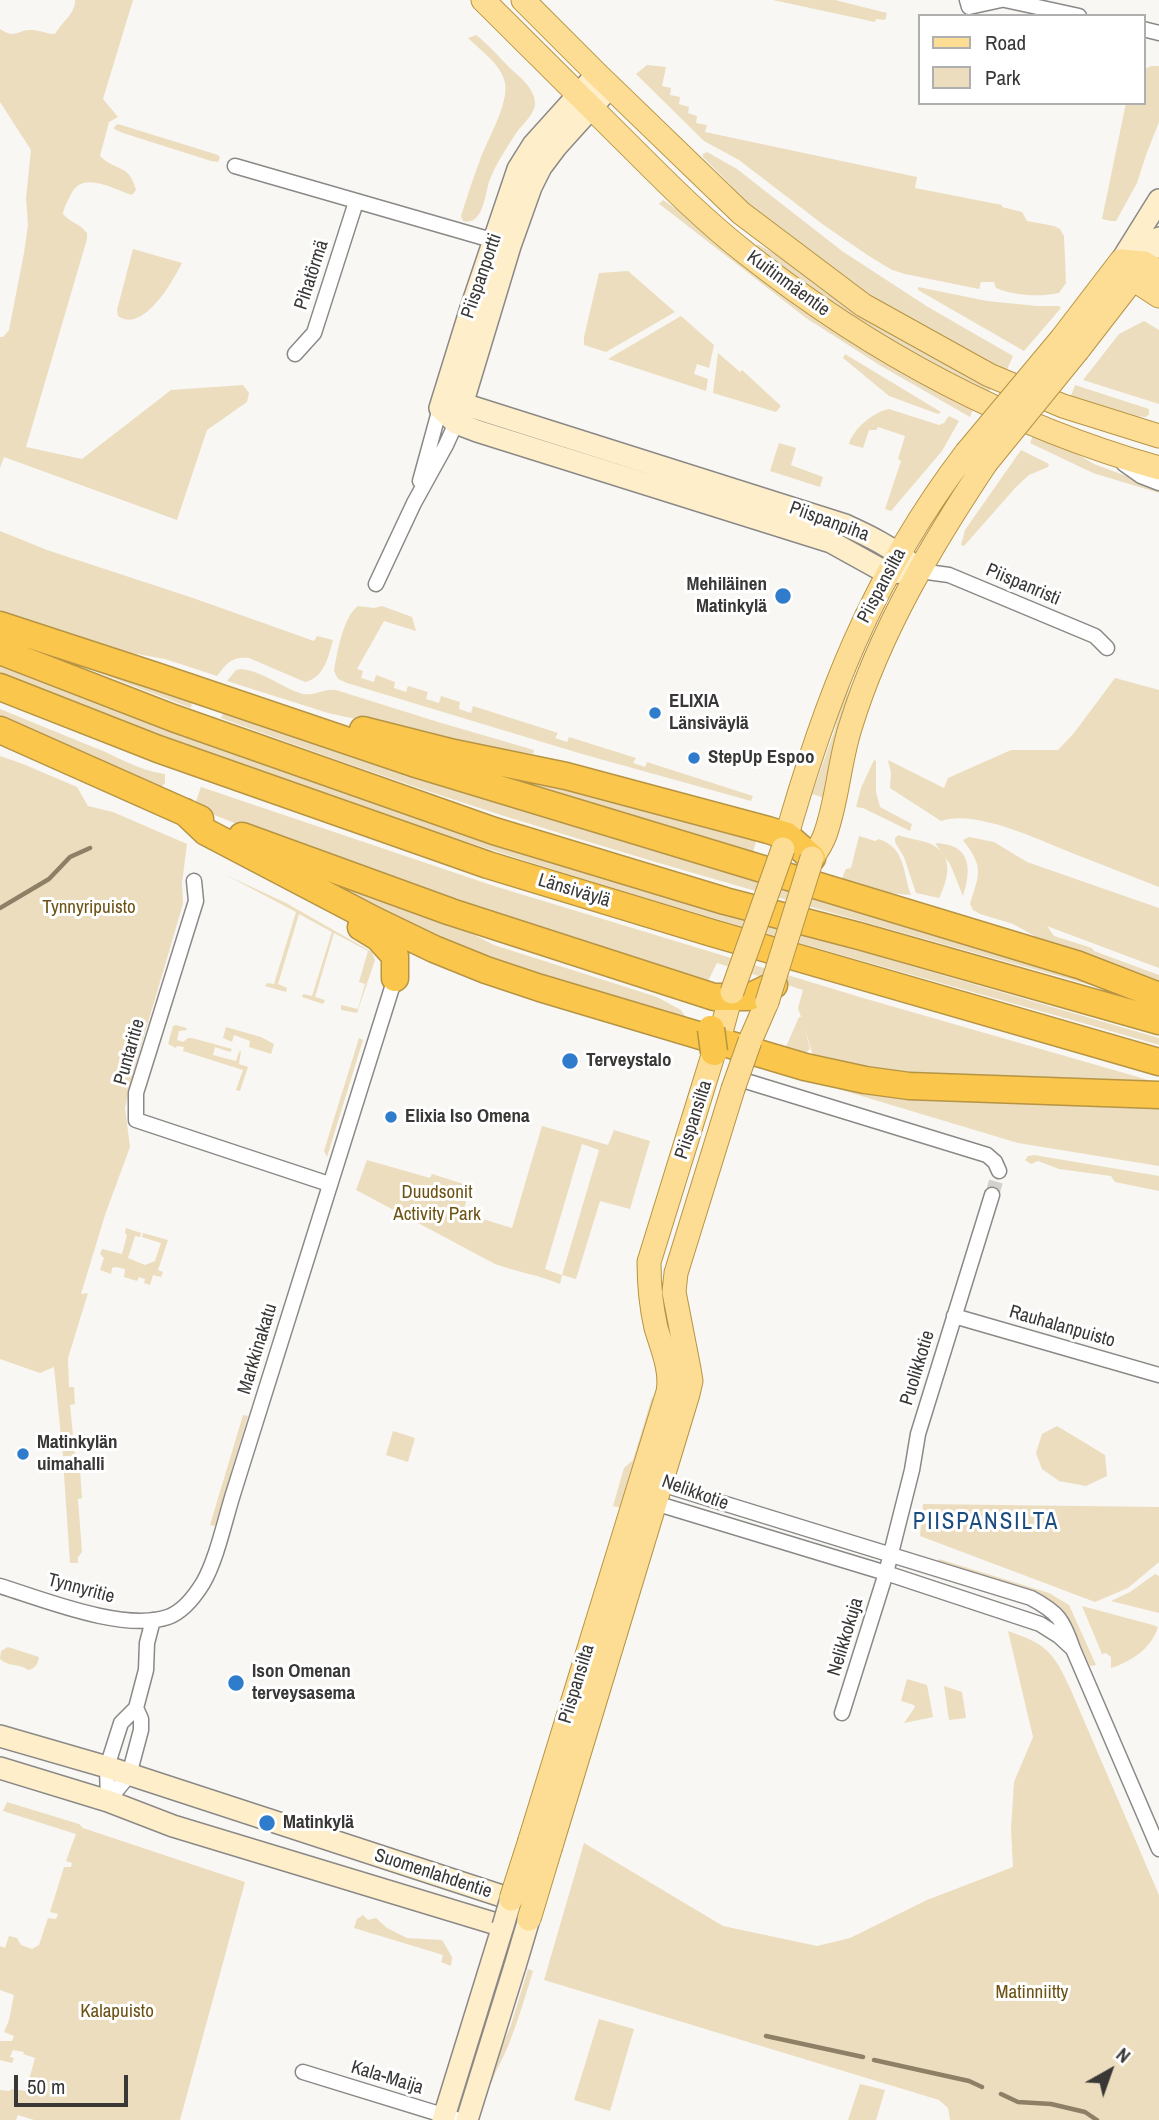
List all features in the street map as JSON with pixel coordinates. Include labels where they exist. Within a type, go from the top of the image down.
[{"type":"highway","points":[[0,625],[413,763],[1079,965],[1159,996]]},
{"type":"highway","name":"Länsiväylä","points":[[0,651],[173,718],[494,831],[725,901],[1159,1021]]},
{"type":"highway","name":"Länsiväylä","points":[[0,687],[158,749],[488,865],[712,933],[1159,1062]]},
{"type":"highway","points":[[243,705],[311,717],[454,753],[566,776],[785,843],[812,858]]},
{"type":"highway","points":[[0,730],[214,825],[451,912],[714,997],[751,995]]},
{"type":"highway","points":[[185,812],[206,832],[374,920],[486,970],[805,1067],[909,1086],[1159,1095]]},
{"type":"highway","points":[[267,864],[313,900],[386,943],[395,956],[395,978]]},
{"type":"highway","points":[[663,980],[705,1016],[716,1038]]},
{"type":"main road","name":"Kuitinmäentie","points":[[483,0],[690,205],[736,245],[849,328],[975,399],[1055,434],[1159,468]]},
{"type":"main road","name":"Kuitinmäentie","points":[[523,0],[741,213],[863,305],[989,375],[1063,406],[1159,436]]},
{"type":"main road","name":"Piispanportti","points":[[459,414],[518,169],[533,145],[585,102],[603,81]]},
{"type":"main road","name":"Piispansilta","points":[[1139,269],[1159,200]]},
{"type":"main road","name":"Piispansilta","points":[[449,2119],[503,1926],[512,1899],[540,1843],[658,1493],[691,1381],[674,1292],[677,1273],[741,1085],[750,1041],[751,995],[785,843],[837,682],[887,573],[936,492],[976,458],[1070,344],[1139,269],[1159,238]]},
{"type":"main road","name":"Piispanportti","points":[[440,408],[466,321],[502,243]]},
{"type":"main road","points":[[1139,269],[1159,296]]},
{"type":"main road","name":"Piispanpiha","points":[[440,408],[831,542],[887,573]]},
{"type":"main road","name":"Piispanpiha","points":[[459,414],[845,525],[899,553],[920,571]]},
{"type":"main road","name":"Piispansilta","points":[[467,2120],[529,1919],[540,1843],[637,1487],[670,1382],[649,1288],[649,1262],[706,1080],[716,1038],[751,995],[824,837],[851,724],[870,673],[976,458]]},
{"type":"main road","points":[[887,573],[920,571]]},
{"type":"main road","name":"Suomenlahdentie","points":[[0,1736],[107,1767],[512,1899],[529,1919],[503,1926],[173,1826],[108,1801],[0,1768]]},
{"type":"street","points":[[968,4],[1003,0],[1070,14]]},
{"type":"street","points":[[235,166],[502,243]]},
{"type":"street","name":"Pihatörmä","points":[[295,354],[314,333],[356,202]]},
{"type":"street","name":"Piispanportti","points":[[414,503],[440,408]]},
{"type":"street","name":"Piispanportti","points":[[376,584],[459,414]]},
{"type":"street","points":[[1109,453],[1142,476],[1159,483]]},
{"type":"street","name":"Piispanristi","points":[[920,571],[949,575],[1095,636],[1107,648]]},
{"type":"street","name":"Puntaritie","points":[[194,881],[196,901],[136,1093],[136,1119],[329,1184]]},
{"type":"street","name":"Markkinakatu","points":[[153,1620],[169,1616],[181,1609],[203,1584],[210,1566],[395,978]]},
{"type":"street","points":[[741,1085],[986,1155],[995,1162],[999,1171]]},
{"type":"street","name":"Puolikkotie","points":[[886,1573],[912,1470],[918,1434],[992,1195]]},
{"type":"street","name":"Rauhalanpuisto","points":[[954,1316],[1159,1374]]},
{"type":"street","name":"Nelikkotie","points":[[637,1487],[889,1555],[1031,1598],[1051,1609],[1065,1625],[1159,1849]]},
{"type":"street","name":"Nelikkotie","points":[[658,1493],[1040,1624],[1073,1649]]},
{"type":"street","name":"Nelikkokuja","points":[[842,1713],[886,1573]]},
{"type":"street","name":"Tynnyritie","points":[[0,1586],[106,1618],[153,1620]]},
{"type":"street","points":[[108,1801],[107,1767],[121,1723],[136,1708],[146,1670],[146,1643],[153,1620]]},
{"type":"street","points":[[108,1801],[129,1775],[141,1730],[141,1719],[136,1708]]},
{"type":"street","name":"Kala-Maija","points":[[303,2072],[449,2119]]},
{"type":"green space","points":[[75,0],[133,0],[103,99],[118,117],[109,122],[100,156],[126,172],[136,190],[132,195],[99,183],[83,183],[76,187],[65,206],[63,214],[84,229],[87,239],[26,447],[82,459],[171,390],[243,385],[249,393],[247,402],[207,430],[177,520],[4,457],[0,468],[0,337],[9,330],[24,253],[31,150],[0,102],[0,29],[10,34],[32,30],[55,34],[71,14]]},
{"type":"green space","points":[[773,0],[835,0],[887,13],[885,20],[876,19],[875,22]]},
{"type":"green space","points":[[476,35],[526,84],[533,93],[535,103],[530,116],[494,169],[479,214],[475,219],[463,221],[461,216],[480,160],[501,111],[505,92],[500,70],[468,38]]},
{"type":"green space","points":[[647,65],[666,67],[662,86],[671,88],[670,95],[680,97],[679,104],[689,107],[688,113],[697,116],[696,123],[707,125],[705,132],[917,177],[915,188],[1002,205],[1022,212],[1027,221],[1060,229],[1064,236],[1066,283],[1059,293],[1028,295],[996,288],[994,282],[981,282],[979,289],[892,270],[825,226],[739,160],[704,141],[636,74]]},
{"type":"green space","points":[[1159,66],[1159,122],[1137,183],[1116,221],[1102,219],[1126,105],[1145,105],[1145,69]]},
{"type":"green space","points":[[118,124],[218,155],[220,158],[218,162],[211,161],[123,133],[114,129]]},
{"type":"green space","points":[[707,152],[737,169],[842,251],[928,307],[1013,356],[1006,372],[860,290],[762,217],[703,157]]},
{"type":"green space","points":[[663,200],[974,407],[970,417],[881,366],[806,318],[659,204]]},
{"type":"green space","points":[[757,244],[991,386],[989,393],[938,369],[848,315],[756,249]]},
{"type":"green space","points":[[133,249],[182,263],[156,303],[147,312],[128,320],[118,316],[117,310]]},
{"type":"green space","points":[[628,271],[675,312],[606,352],[584,345],[599,273]]},
{"type":"green space","points":[[918,287],[987,301],[1061,308],[1024,351],[918,290]]},
{"type":"green space","points":[[681,316],[714,345],[709,368],[697,364],[694,374],[708,379],[706,391],[608,359]]},
{"type":"green space","points":[[1144,321],[1159,330],[1159,404],[1083,380],[1119,334]]},
{"type":"green space","points":[[718,353],[740,372],[742,370],[781,406],[776,412],[713,393]]},
{"type":"green space","points":[[845,354],[941,412],[938,414],[889,396],[843,358]]},
{"type":"green space","points":[[1075,385],[1149,409],[1149,414],[1146,417],[1120,415],[1070,398]]},
{"type":"green space","points":[[889,409],[939,425],[949,416],[959,421],[942,451],[891,511],[885,509],[901,461],[898,459],[905,436],[878,427],[876,430],[869,430],[863,448],[849,444],[864,422]]},
{"type":"green space","points":[[1034,433],[1061,444],[1094,464],[1159,488],[1159,493],[1093,473],[1030,443]]},
{"type":"green space","points":[[779,443],[796,448],[791,465],[823,477],[820,487],[770,471]]},
{"type":"green space","points":[[1021,450],[1049,464],[1048,467],[1029,475],[964,546],[961,545],[965,530]]},
{"type":"green space","points":[[0,531],[47,550],[314,641],[317,636],[333,640],[327,659],[317,676],[305,682],[249,658],[230,661],[217,676],[165,659],[109,649],[0,614]]},
{"type":"green space","points":[[358,606],[382,606],[412,617],[416,631],[384,621],[357,669],[363,671],[361,678],[374,682],[376,675],[395,682],[394,688],[406,692],[408,686],[428,692],[426,699],[439,703],[441,696],[460,702],[459,709],[471,713],[473,706],[558,733],[555,738],[567,742],[569,737],[636,758],[633,763],[645,767],[647,762],[753,796],[751,801],[582,754],[338,679],[334,671],[342,636],[348,618]]},
{"type":"green space","points":[[878,618],[850,685],[825,798],[812,794],[835,729],[841,698]]},
{"type":"green space","points":[[0,635],[193,696],[191,708]]},
{"type":"green space","points":[[0,663],[704,906],[1159,1038],[1159,1045],[718,919],[427,829],[283,780],[70,701],[0,673]]},
{"type":"green space","points":[[236,670],[257,673],[303,694],[336,690],[534,750],[533,754],[461,742],[328,713],[227,681]]},
{"type":"green space","points":[[1115,678],[1159,690],[1159,887],[989,822],[955,818],[941,821],[890,788],[888,760],[944,788],[948,778],[1011,750],[1058,750]]},
{"type":"green space","points":[[226,708],[846,901],[1136,998],[738,886],[501,815],[221,718]]},
{"type":"green space","points":[[0,709],[137,767],[165,774],[165,783],[157,792],[0,722]]},
{"type":"green space","points":[[413,750],[559,784],[756,841],[752,856]]},
{"type":"green space","name":"Tynnyripuisto","points":[[0,756],[77,787],[88,806],[113,812],[187,844],[182,883],[183,904],[125,1108],[130,1147],[105,1215],[81,1294],[88,1293],[68,1358],[69,1387],[74,1387],[75,1404],[70,1405],[75,1456],[63,1456],[54,1367],[40,1373],[0,1359]]},
{"type":"green space","points":[[874,760],[880,807],[912,824],[910,831],[856,807],[861,788]]},
{"type":"green space","points":[[201,787],[494,886],[863,998],[1159,1083],[906,1079],[813,1056],[805,1029],[810,1049],[780,1074],[775,1072],[801,1017],[798,1008],[803,990],[717,963],[706,985],[318,856],[194,807]]},
{"type":"green space","points":[[898,835],[931,844],[944,855],[947,876],[939,898],[916,893],[904,857],[895,842]]},
{"type":"green space","points":[[859,836],[875,841],[879,839],[894,849],[902,862],[911,895],[879,892],[840,883],[846,869],[851,868]]},
{"type":"green space","points":[[969,837],[994,842],[1027,862],[1159,908],[1159,968],[1047,926],[1054,936],[1159,975],[1159,987],[1053,946],[1013,924],[973,910],[970,904],[978,870],[974,857],[963,840]]},
{"type":"green space","points":[[935,843],[956,848],[966,859],[968,867],[963,896],[950,864]]},
{"type":"green space","points":[[301,869],[451,923],[494,945],[657,997],[681,1010],[687,1019],[454,950]]},
{"type":"green space","points":[[226,875],[286,903],[372,952],[375,960],[357,1013],[341,1010],[341,1005],[358,1009],[365,984],[359,982],[368,951],[334,933],[315,997],[325,1000],[323,1004],[302,997],[303,994],[312,996],[332,932],[299,914],[278,984],[287,988],[286,992],[265,986],[267,983],[274,984],[296,912]]},
{"type":"green space","points":[[173,1026],[187,1030],[179,1031],[177,1040],[183,1042],[192,1038],[232,1049],[230,1052],[215,1047],[213,1055],[236,1061],[241,1051],[239,1064],[248,1067],[240,1091],[236,1090],[243,1070],[183,1051],[184,1047],[176,1048],[168,1044]]},
{"type":"green space","points":[[226,1027],[261,1037],[274,1044],[271,1054],[249,1047],[250,1041],[234,1035],[232,1042],[223,1038]]},
{"type":"green space","points":[[359,1038],[363,1040],[327,1157],[324,1151]]},
{"type":"green space","points":[[839,1084],[1159,1103],[1159,1166],[1018,1143],[838,1089]]},
{"type":"green space","name":"Duudsonit Activity Park","points":[[542,1126],[608,1145],[614,1130],[650,1141],[630,1209],[600,1201],[576,1279],[562,1275],[560,1284],[495,1264],[356,1190],[367,1160],[430,1178],[432,1174],[470,1186],[463,1213],[512,1228]],"holes":[[[582,1144],[599,1150],[562,1275],[545,1269]]]},
{"type":"green space","points":[[1034,1155],[1159,1176],[1159,1191],[1115,1182],[1111,1176],[1059,1169],[1038,1161],[1031,1164],[1025,1160]]},
{"type":"green space","points":[[126,1228],[141,1233],[140,1237],[135,1236],[128,1258],[145,1265],[155,1261],[161,1243],[142,1237],[143,1233],[168,1240],[158,1270],[163,1272],[161,1277],[153,1275],[150,1285],[139,1277],[137,1281],[124,1277],[125,1269],[112,1268],[111,1274],[100,1270],[104,1258],[100,1254],[102,1249],[122,1254]]},
{"type":"green space","points":[[652,1397],[654,1399],[622,1508],[613,1506],[624,1468],[633,1460]]},
{"type":"green space","points":[[243,1415],[248,1416],[215,1526],[210,1525]]},
{"type":"green space","points":[[1057,1426],[1105,1455],[1107,1476],[1086,1486],[1059,1481],[1042,1469],[1036,1453],[1042,1434]]},
{"type":"green space","points":[[393,1431],[415,1438],[408,1462],[386,1455]]},
{"type":"green space","points":[[75,1459],[76,1470],[80,1470],[82,1498],[78,1499],[82,1552],[78,1563],[70,1563],[63,1460]]},
{"type":"green space","points":[[923,1504],[1159,1507],[1159,1562],[1128,1588],[1095,1602],[920,1536]]},
{"type":"green space","points":[[939,1559],[1049,1593],[1069,1605],[1096,1665],[1090,1666],[1064,1614],[937,1562]]},
{"type":"green space","points":[[1155,1574],[1159,1576],[1159,1613],[1111,1601],[1130,1592]]},
{"type":"green space","points":[[1082,1606],[1158,1627],[1146,1648],[1126,1662],[1111,1668],[1111,1657],[1106,1653],[1102,1654]]},
{"type":"green space","name":"Matinniitty","points":[[1008,1631],[1040,1645],[1058,1665],[1159,1895],[1159,2120],[950,2120],[948,2108],[939,2100],[544,1980],[584,1843],[723,1926],[817,1946],[850,1938],[927,1900],[1013,1867],[1011,1829],[1014,1782],[1033,1737]]},
{"type":"green space","points":[[8,1647],[39,1657],[37,1664],[28,1670],[3,1661],[0,1659],[1,1651]]},
{"type":"green space","points":[[907,1679],[927,1685],[933,1717],[904,1723],[915,1707],[901,1701]]},
{"type":"green space","points":[[944,1686],[962,1692],[966,1718],[949,1720]]},
{"type":"green space","name":"Kalapuisto","points":[[7,1802],[245,1882],[180,2120],[34,2120],[18,2115],[16,2120],[0,2120],[0,2090],[26,2091],[35,2058],[13,2050],[10,2057],[14,2058],[12,2063],[0,2060],[0,2041],[12,2041],[14,2036],[4,2032],[14,1995],[0,1990],[0,1946],[5,1948],[9,1936],[17,1938],[21,1945],[32,1949],[39,1945],[48,1918],[56,1919],[58,1914],[50,1912],[64,1867],[71,1867],[72,1863],[66,1861],[76,1834],[3,1811]]},
{"type":"green space","points":[[363,1915],[368,1920],[376,1918],[387,1928],[407,1938],[442,1940],[452,1957],[451,1966],[441,1962],[443,1955],[354,1928],[357,1919]]},
{"type":"green space","points":[[528,1969],[533,1971],[508,2046],[492,2082],[486,2080],[510,2028]]},
{"type":"green space","points":[[599,2019],[634,2029],[610,2111],[574,2100]]},
{"type":"green space","points":[[860,2084],[885,2090],[876,2120],[848,2120]]},
{"type":"waterway","points":[[0,908],[49,879],[70,857],[90,848]]},
{"type":"waterway","points":[[766,2036],[863,2057]]},
{"type":"waterway","points":[[874,2060],[969,2081],[982,2087]]},
{"type":"waterway","points":[[1001,2094],[1018,2102],[1051,2104],[1085,2112],[1097,2120]]},
{"type":"tunnel","points":[[992,1195],[999,1171]]},
{"type":"place","name":"Mehiläinen Matinkylä","points":[[783,596]]},
{"type":"place","name":"ELIXIA Länsiväylä","points":[[655,713]]},
{"type":"place","name":"StepUp Espoo","points":[[694,758]]},
{"type":"place","name":"Terveystalo","points":[[570,1061]]},
{"type":"place","name":"Elixia Iso Omena","points":[[391,1117]]},
{"type":"place","name":"Matinkylän uimahalli","points":[[23,1454]]},
{"type":"place","name":"Ison Omenan terveysasema","points":[[236,1683]]},
{"type":"place","name":"Matinkylä","points":[[267,1823]]},
{"type":"district","name":"PIISPANSILTA","points":[[986,1523]]}]
